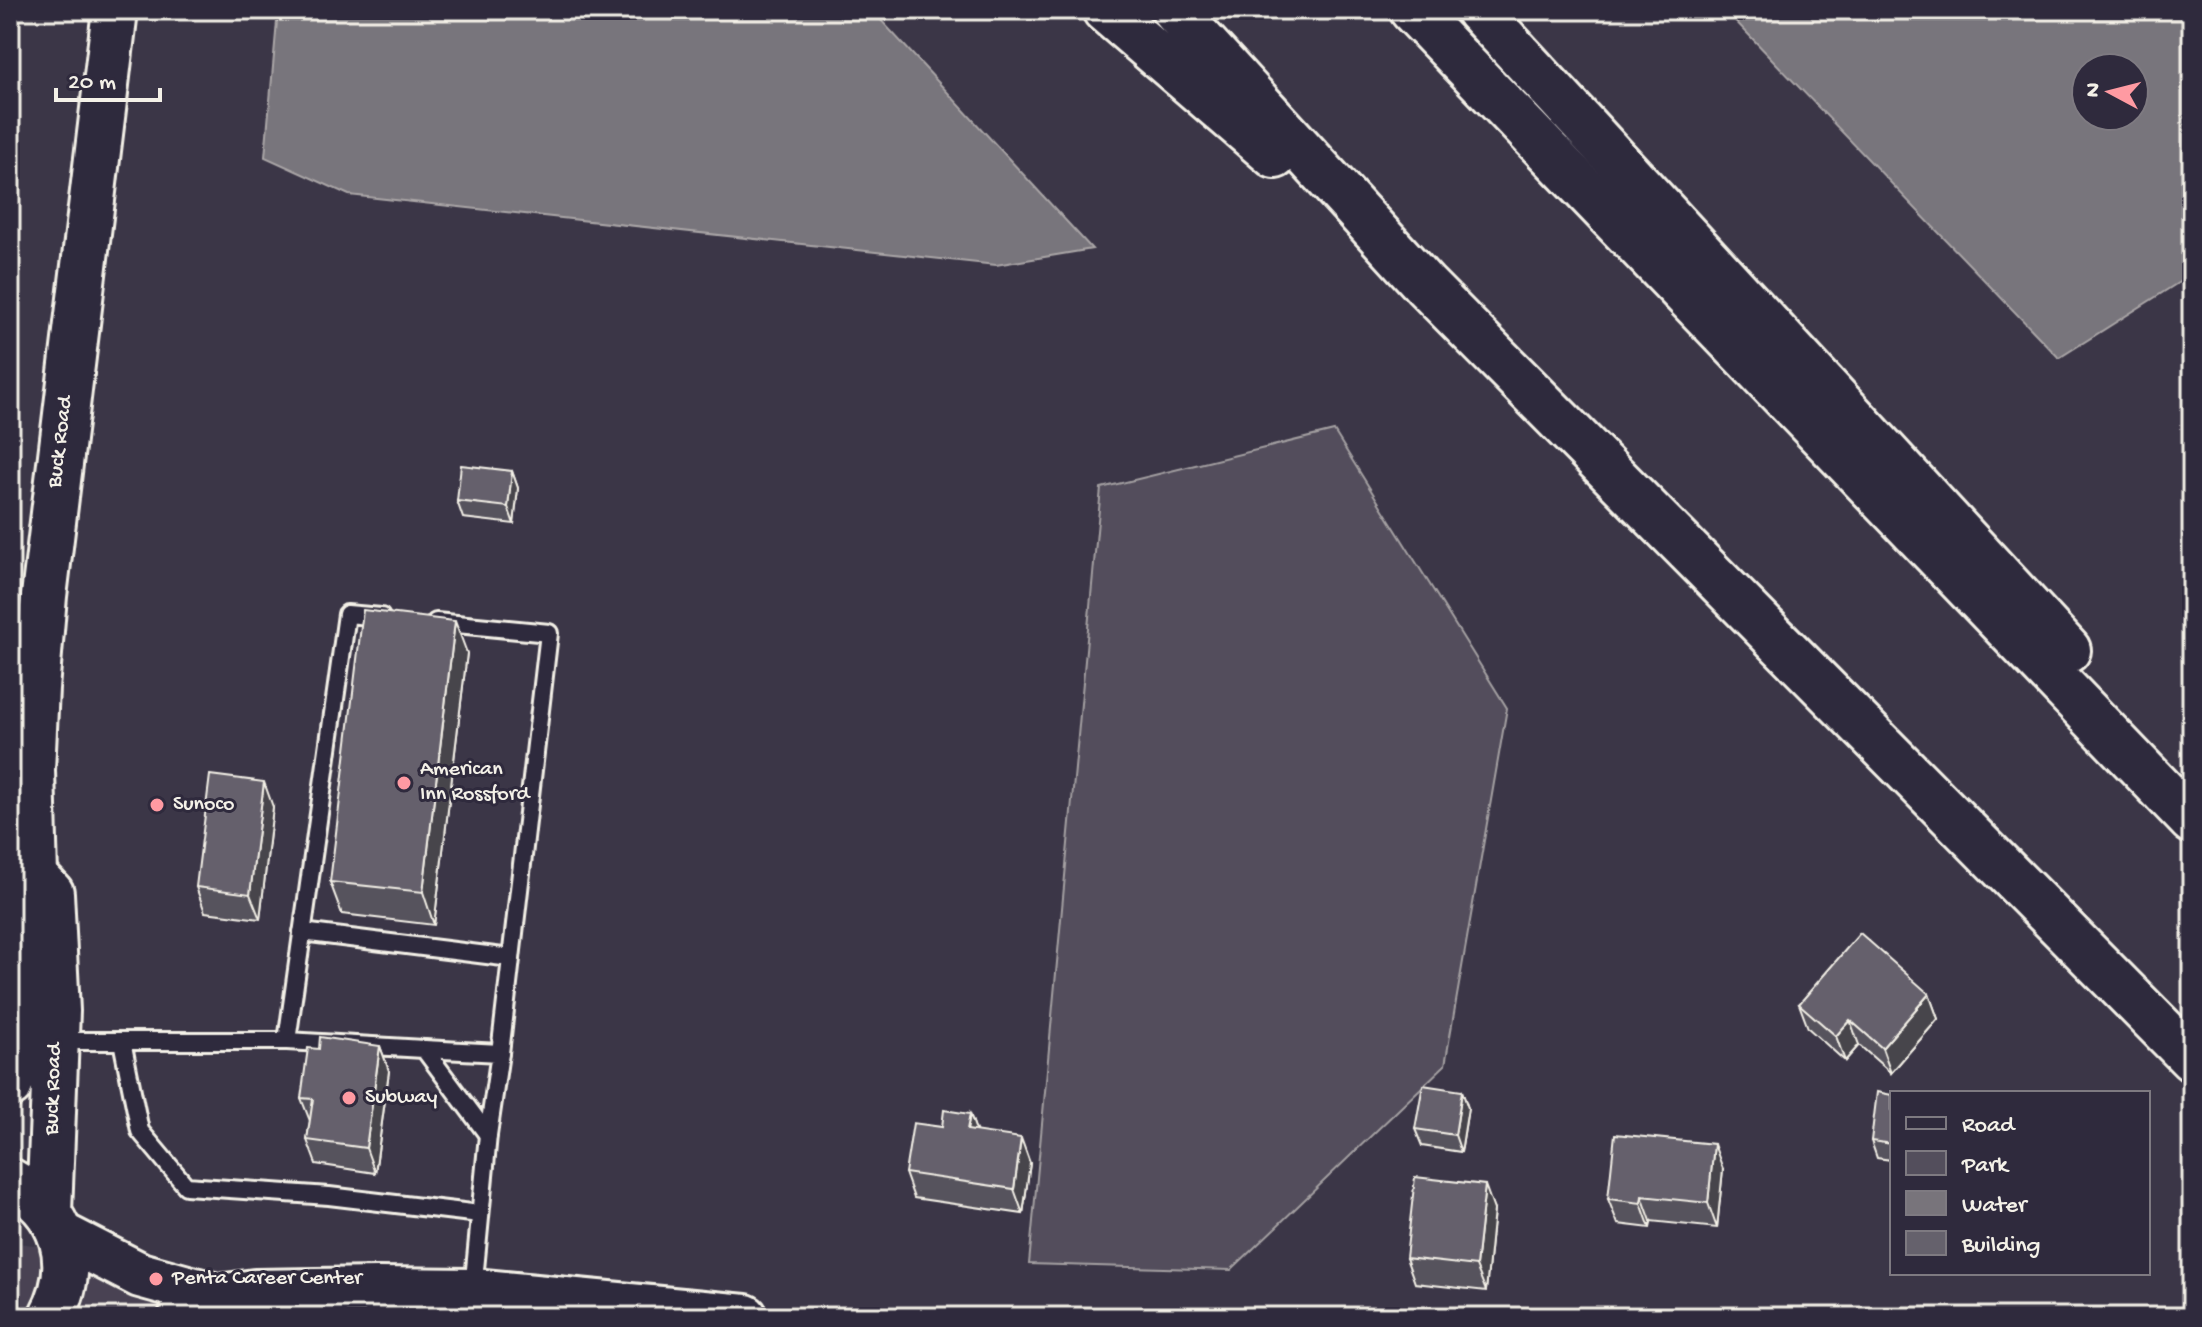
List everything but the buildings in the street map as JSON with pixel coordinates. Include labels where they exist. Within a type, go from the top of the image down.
[{"type":"main road","name":"Buck Road","points":[[10,1085],[22,1045],[24,996],[16,977],[14,921],[31,866],[30,687],[115,10]]},
{"type":"main road","points":[[1105,10],[1425,285]]},
{"type":"main road","points":[[1174,10],[1425,285],[2192,1059]]},
{"type":"main road","points":[[1412,10],[2192,821]]},
{"type":"main road","points":[[1478,10],[2192,784]]},
{"type":"main road","name":"Buck Road","points":[[31,866],[51,893],[57,1011],[55,1223],[63,1239],[67,1269],[61,1298],[51,1317]]},
{"type":"main road","points":[[10,1181],[28,1190],[55,1223],[140,1275],[220,1297]]},
{"type":"main road","points":[[181,1317],[220,1297],[255,1292],[377,1290],[473,1291],[745,1317]]},
{"type":"lane","points":[[287,1041],[347,614],[393,618]]},
{"type":"lane","points":[[425,621],[549,633],[488,1135],[473,1291]]},
{"type":"lane","points":[[302,932],[511,958]]},
{"type":"lane","points":[[56,1041],[287,1041],[500,1053]]},
{"type":"lane","points":[[122,1041],[140,1131],[186,1186],[329,1196],[480,1214]]},
{"type":"lane","points":[[424,1049],[488,1135]]},
{"type":"shaded area","name":"Penta Career Center","points":[[10,1242],[595,1317],[10,1317]]},
{"type":"green space","points":[[1334,431],[1507,708],[1445,1065],[1231,1270],[1029,1264],[1101,488]]},
{"type":"water","points":[[278,10],[862,10],[880,19],[1092,249],[996,265],[349,195],[265,157]]},
{"type":"water","points":[[1725,10],[2192,10],[2192,274],[2059,358]]},
{"type":"place","name":"American Inn Rossford","points":[[404,783]]},
{"type":"place","name":"Sunoco","points":[[157,805]]},
{"type":"place","name":"Subway","points":[[349,1098]]},
{"type":"place","name":"Penta Career Center","points":[[156,1279]]}]
